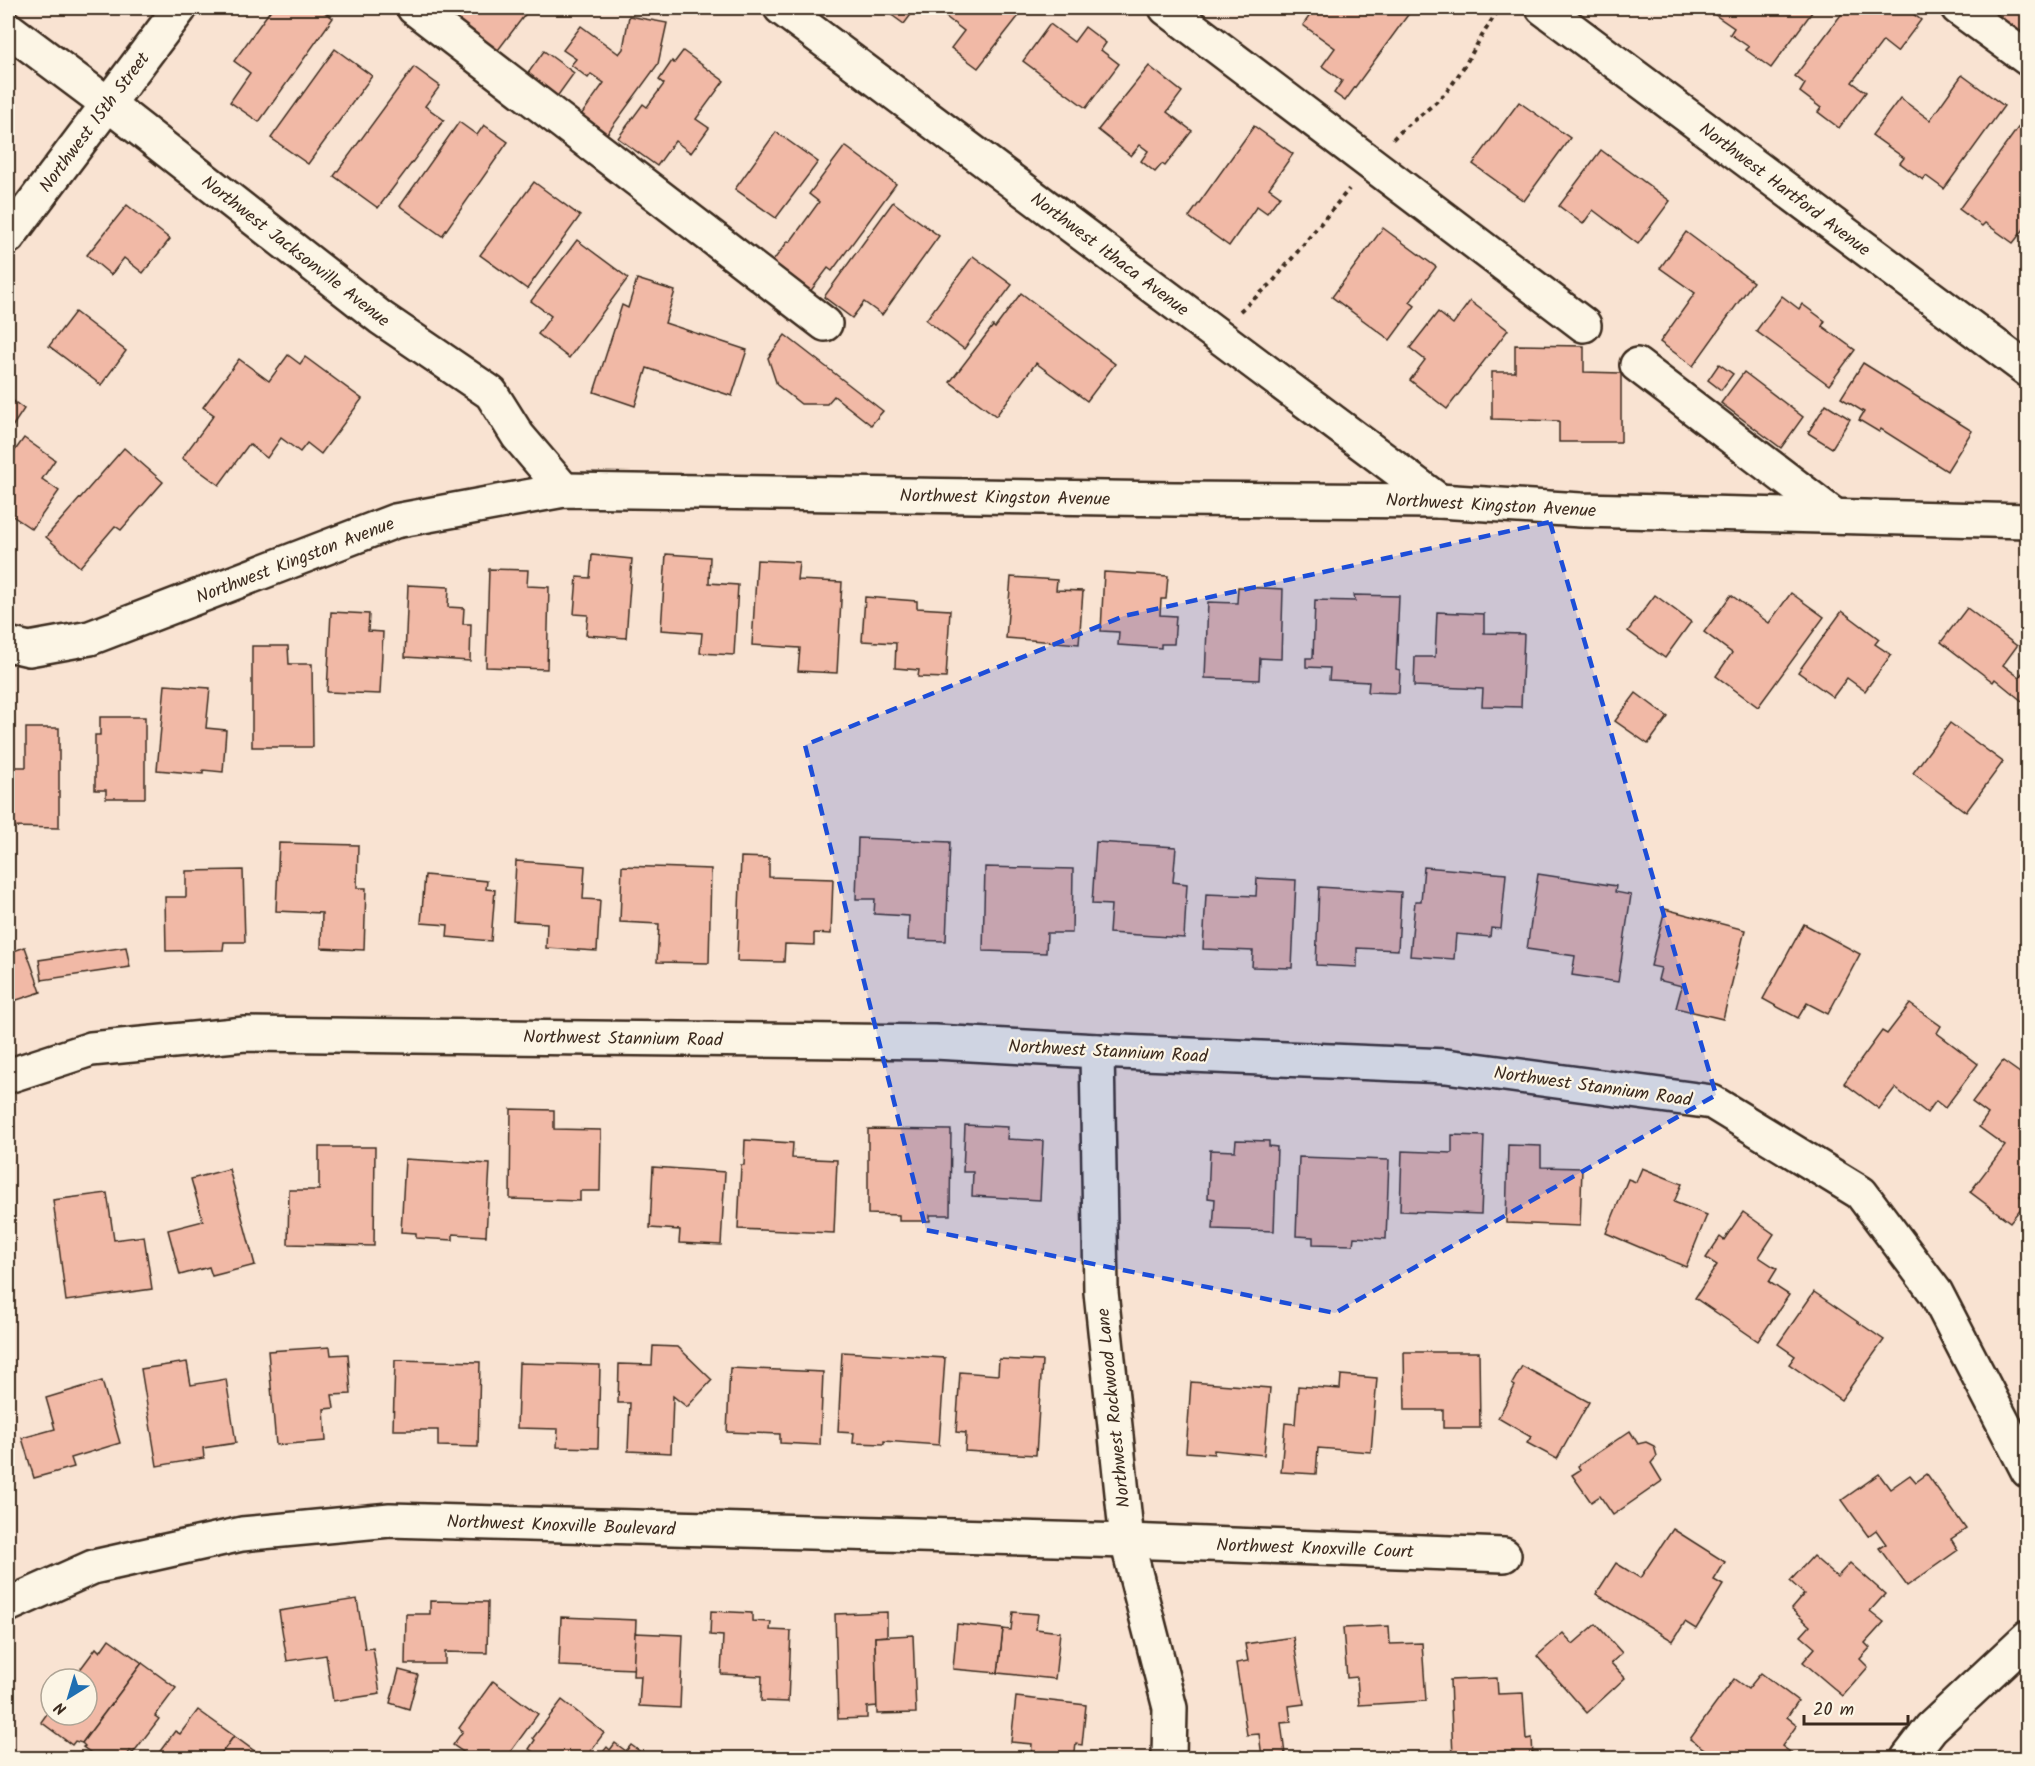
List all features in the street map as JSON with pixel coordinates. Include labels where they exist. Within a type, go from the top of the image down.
[{"type":"street","name":"Northwest 15th Street","points":[[8,237],[180,8]]},
{"type":"street","points":[[414,8],[825,324]]},
{"type":"street","name":"Northwest Ithaca Avenue","points":[[781,8],[1439,501]]},
{"type":"street","points":[[1166,8],[1584,325]]},
{"type":"street","name":"Northwest Hartford Avenue","points":[[1543,8],[2028,370]]},
{"type":"street","points":[[1958,8],[2028,59]]},
{"type":"street","name":"Northwest Jacksonville Avenue","points":[[8,29],[108,104],[381,318],[491,393],[518,436],[564,490]]},
{"type":"street","points":[[1637,365],[1835,516]]},
{"type":"street","name":"Northwest Kingston Avenue","points":[[8,644],[29,649],[90,638],[395,521],[564,490],[1439,501],[1581,510],[2028,521]]},
{"type":"street","name":"Northwest Stannium Road","points":[[8,1076],[91,1049],[245,1034],[935,1042],[1097,1052],[1446,1066],[1712,1102],[1861,1192],[1936,1293],[2028,1471]]},
{"type":"street","name":"Northwest Rockwood Lane","points":[[1097,1052],[1101,1292],[1127,1541],[1170,1708],[1169,1758]]},
{"type":"street","name":"Northwest Knoxville Boulevard","points":[[8,1605],[104,1564],[242,1534],[390,1521],[1127,1541]]},
{"type":"street","name":"Northwest Knoxville Court","points":[[1127,1541],[1504,1555]]},
{"type":"street","points":[[1908,1758],[1931,1728],[2028,1637]]},
{"type":"highlighted area","points":[[1550,522],[1716,1095],[1335,1313],[926,1230],[805,745],[1124,616]]},
{"type":"building","points":[[272,8],[318,8],[333,18],[259,122],[230,102],[250,73],[234,61]]},
{"type":"building","points":[[447,8],[530,8],[492,58],[439,18]]},
{"type":"building","points":[[882,8],[916,8],[904,24]]},
{"type":"building","points":[[954,8],[1025,8],[978,68],[951,48],[964,31],[946,17]]},
{"type":"building","points":[[1315,8],[1413,8],[1345,101],[1334,93],[1342,81],[1322,66],[1335,48],[1303,25]]},
{"type":"building","points":[[1705,8],[1815,8],[1771,68],[1746,50],[1749,47],[1730,34],[1734,28]]},
{"type":"building","points":[[1846,8],[1864,8],[1872,14],[1877,8],[1905,8],[1921,20],[1897,52],[1883,41],[1852,82],[1866,92],[1839,128],[1818,112],[1821,108],[1800,92],[1805,84],[1795,76]]},
{"type":"building","points":[[1993,8],[2028,8],[2028,46],[1987,16]]},
{"type":"building","points":[[629,16],[667,23],[658,64],[607,134],[581,115],[604,83],[591,74],[588,78],[571,65],[576,59],[563,50],[581,26],[619,54],[623,49]]},
{"type":"building","points":[[1050,24],[1074,42],[1085,27],[1106,43],[1101,50],[1119,64],[1086,108],[1023,61]]},
{"type":"building","points":[[335,49],[372,76],[308,164],[271,138]]},
{"type":"building","points":[[544,51],[574,73],[556,98],[526,76]]},
{"type":"building","points":[[683,51],[724,81],[696,119],[709,128],[691,153],[675,141],[657,166],[618,138],[643,104],[647,107],[664,84],[659,80],[672,61],[674,63]]},
{"type":"building","points":[[1149,66],[1182,92],[1167,112],[1192,131],[1165,166],[1162,164],[1155,172],[1141,161],[1148,151],[1140,145],[1131,156],[1098,130]]},
{"type":"building","points":[[414,67],[440,86],[425,106],[444,120],[378,208],[334,176]]},
{"type":"building","points":[[1962,75],[2004,106],[1944,189],[1926,176],[1923,180],[1900,163],[1904,158],[1872,135],[1900,98],[1930,120]]},
{"type":"building","points":[[1519,102],[1570,138],[1524,201],[1473,164]]},
{"type":"building","points":[[459,122],[477,135],[484,125],[508,142],[442,236],[400,206]]},
{"type":"building","points":[[2020,125],[2028,130],[2028,224],[2013,243],[1985,223],[1982,226],[1959,209]]},
{"type":"building","points":[[1254,126],[1293,154],[1269,188],[1280,196],[1267,213],[1257,206],[1229,246],[1189,217]]},
{"type":"building","points":[[776,132],[818,162],[776,218],[735,189]]},
{"type":"building","points":[[845,146],[896,184],[832,271],[828,268],[803,301],[764,273],[819,202],[809,194]]},
{"type":"building","points":[[1601,150],[1670,201],[1638,244],[1593,210],[1583,224],[1559,206]]},
{"type":"building","points":[[534,182],[580,216],[527,289],[480,255]]},
{"type":"building","points":[[893,202],[939,236],[882,315],[864,302],[852,318],[824,297]]},
{"type":"building","points":[[127,205],[170,239],[143,273],[124,258],[111,275],[87,255]]},
{"type":"building","points":[[1383,228],[1436,267],[1410,302],[1415,306],[1390,340],[1332,297]]},
{"type":"building","points":[[1686,232],[1753,282],[1693,366],[1660,342],[1695,293],[1660,268]]},
{"type":"building","points":[[577,240],[628,278],[569,358],[538,334],[551,316],[531,301]]},
{"type":"building","points":[[973,256],[1012,285],[964,349],[926,320]]},
{"type":"building","points":[[637,279],[675,291],[665,323],[747,350],[732,396],[647,368],[635,406],[594,392],[622,305],[628,308]]},
{"type":"building","points":[[1021,293],[1115,364],[1087,401],[1036,363],[996,416],[950,382]]},
{"type":"building","points":[[1782,296],[1799,309],[1802,304],[1825,321],[1822,326],[1855,350],[1829,385],[1756,331]]},
{"type":"building","points":[[1470,301],[1508,330],[1447,409],[1410,380],[1425,360],[1410,348],[1438,312],[1453,324]]},
{"type":"building","points":[[75,312],[126,351],[101,385],[49,346]]},
{"type":"building","points":[[785,335],[883,411],[871,425],[834,396],[827,404],[801,404],[777,385],[768,358]]},
{"type":"building","points":[[1515,345],[1584,346],[1584,372],[1621,373],[1621,442],[1559,442],[1559,421],[1492,419],[1492,372],[1515,372]]},
{"type":"building","points":[[288,355],[300,364],[305,357],[362,399],[321,454],[307,443],[300,452],[281,438],[267,458],[249,444],[219,485],[182,458],[214,415],[203,407],[239,359],[269,381]]},
{"type":"building","points":[[1863,363],[1972,431],[1947,471],[1881,429],[1879,432],[1859,420],[1864,412],[1841,398]]},
{"type":"building","points":[[1719,364],[1733,374],[1721,390],[1708,380]]},
{"type":"building","points":[[1744,372],[1803,417],[1781,448],[1721,403]]},
{"type":"building","points":[[8,397],[24,409],[8,433]]},
{"type":"building","points":[[1826,404],[1850,419],[1832,448],[1808,433]]},
{"type":"building","points":[[24,438],[55,460],[42,479],[59,491],[32,529],[11,515],[8,520],[8,453],[11,456]]},
{"type":"building","points":[[124,448],[163,482],[121,530],[115,526],[80,567],[46,537]]},
{"type":"building","points":[[666,554],[710,557],[709,583],[738,585],[734,655],[700,653],[702,633],[661,630]]},
{"type":"building","points":[[592,555],[632,559],[626,638],[586,635],[588,615],[574,614],[577,577],[590,578]]},
{"type":"building","points":[[757,560],[799,562],[797,580],[842,582],[837,673],[798,671],[800,648],[752,645]]},
{"type":"building","points":[[489,569],[528,570],[527,586],[549,587],[547,669],[486,667]]},
{"type":"building","points":[[1104,572],[1168,576],[1166,599],[1161,599],[1160,615],[1176,616],[1174,644],[1161,644],[1161,648],[1118,645],[1119,632],[1101,631]]},
{"type":"building","points":[[1011,577],[1057,580],[1056,590],[1083,591],[1079,644],[1006,638]]},
{"type":"building","points":[[408,585],[449,587],[448,607],[464,608],[463,624],[471,624],[470,661],[405,657]]},
{"type":"building","points":[[1238,587],[1283,589],[1281,659],[1260,658],[1259,680],[1205,678],[1208,602],[1237,603]]},
{"type":"building","points":[[1791,593],[1824,617],[1758,707],[1716,676],[1732,653],[1704,632],[1731,595],[1769,623]]},
{"type":"building","points":[[1354,595],[1399,596],[1396,669],[1400,670],[1399,693],[1368,692],[1369,682],[1329,680],[1330,668],[1306,667],[1306,658],[1313,658],[1315,600],[1355,601]]},
{"type":"building","points":[[1655,595],[1691,622],[1665,658],[1628,631]]},
{"type":"building","points":[[865,597],[917,601],[917,608],[950,610],[946,678],[918,677],[919,670],[895,668],[896,643],[862,641]]},
{"type":"building","points":[[1967,608],[2017,646],[2003,665],[2019,677],[2028,666],[2028,706],[1995,679],[1993,682],[1941,642]]},
{"type":"building","points":[[1842,611],[1879,639],[1875,644],[1891,655],[1865,691],[1847,678],[1833,697],[1798,672]]},
{"type":"building","points":[[331,612],[369,614],[368,631],[383,632],[380,694],[327,692]]},
{"type":"building","points":[[1437,612],[1484,614],[1484,633],[1524,634],[1521,707],[1482,706],[1483,689],[1414,686],[1415,657],[1435,657]]},
{"type":"building","points":[[252,646],[288,646],[289,664],[312,664],[313,747],[252,747]]},
{"type":"building","points":[[165,685],[210,688],[206,728],[226,730],[223,772],[203,770],[203,774],[157,770]]},
{"type":"building","points":[[1636,693],[1668,717],[1648,744],[1615,721]]},
{"type":"building","points":[[100,717],[145,717],[145,798],[106,798],[106,790],[95,790],[95,735],[100,735]]},
{"type":"building","points":[[1950,723],[2003,762],[1966,812],[1913,773]]},
{"type":"building","points":[[26,728],[59,728],[59,828],[8,827],[8,767],[26,767]]},
{"type":"building","points":[[858,838],[950,842],[946,941],[908,940],[909,916],[874,914],[875,899],[856,899]]},
{"type":"building","points":[[1096,842],[1176,847],[1173,882],[1187,884],[1184,938],[1109,933],[1111,905],[1092,904]]},
{"type":"building","points":[[279,843],[358,845],[357,888],[366,888],[364,950],[321,948],[322,913],[276,911]]},
{"type":"building","points":[[741,857],[769,858],[769,877],[833,879],[831,934],[814,933],[814,945],[785,944],[784,962],[737,961]]},
{"type":"building","points":[[516,861],[585,866],[583,899],[600,900],[597,951],[546,948],[547,923],[513,921]]},
{"type":"building","points":[[622,866],[711,869],[709,963],[657,962],[659,924],[620,922]]},
{"type":"building","points":[[985,867],[1073,869],[1072,933],[1047,933],[1046,953],[983,951]]},
{"type":"building","points":[[1424,867],[1506,874],[1501,929],[1491,928],[1490,937],[1456,934],[1454,959],[1410,956],[1415,901],[1421,901]]},
{"type":"building","points":[[243,870],[245,942],[224,942],[223,950],[166,951],[165,897],[186,897],[186,871]]},
{"type":"building","points":[[1538,874],[1616,886],[1615,892],[1631,895],[1618,982],[1572,975],[1575,956],[1527,949]]},
{"type":"building","points":[[425,875],[487,881],[486,889],[495,890],[491,941],[447,937],[448,925],[421,923]]},
{"type":"building","points":[[1257,878],[1296,880],[1292,968],[1252,967],[1253,951],[1203,949],[1206,894],[1256,896]]},
{"type":"building","points":[[1319,887],[1401,892],[1398,950],[1357,948],[1357,967],[1316,965]]},
{"type":"building","points":[[1665,909],[1745,930],[1723,1019],[1676,1008],[1682,986],[1658,980],[1661,968],[1651,966]]},
{"type":"building","points":[[1804,924],[1860,954],[1828,1014],[1807,1003],[1798,1018],[1763,999]]},
{"type":"building","points":[[25,947],[41,992],[8,1003],[8,953]]},
{"type":"building","points":[[126,947],[130,967],[42,980],[39,960]]},
{"type":"building","points":[[1910,1004],[1941,1026],[1937,1033],[1978,1064],[1945,1108],[1936,1101],[1927,1113],[1895,1088],[1879,1109],[1844,1083],[1882,1031],[1887,1034]]},
{"type":"building","points":[[2003,1061],[2020,1073],[2028,1063],[2028,1186],[2020,1196],[2027,1201],[2010,1222],[1970,1192],[2005,1146],[1979,1127],[1988,1114],[1972,1102]]},
{"type":"building","points":[[511,1109],[554,1110],[554,1129],[601,1130],[600,1191],[580,1191],[580,1201],[510,1199]]},
{"type":"building","points":[[965,1125],[1008,1127],[1007,1139],[1043,1141],[1040,1200],[972,1196],[973,1172],[963,1172]]},
{"type":"building","points":[[868,1129],[951,1130],[950,1215],[930,1215],[930,1221],[899,1221],[899,1215],[868,1214]]},
{"type":"building","points":[[1452,1135],[1484,1136],[1481,1214],[1400,1211],[1402,1151],[1452,1153]]},
{"type":"building","points":[[745,1140],[793,1143],[792,1158],[837,1160],[834,1233],[738,1229],[741,1165],[744,1165]]},
{"type":"building","points":[[1236,1140],[1269,1141],[1269,1146],[1277,1147],[1274,1231],[1213,1229],[1215,1199],[1208,1198],[1210,1150],[1235,1151]]},
{"type":"building","points":[[1508,1145],[1541,1146],[1541,1167],[1582,1168],[1580,1226],[1506,1223]]},
{"type":"building","points":[[319,1147],[375,1147],[374,1246],[288,1244],[289,1190],[319,1190]]},
{"type":"building","points":[[1299,1157],[1389,1160],[1386,1239],[1354,1237],[1353,1245],[1313,1244],[1313,1237],[1296,1236]]},
{"type":"building","points":[[405,1159],[490,1164],[486,1236],[453,1234],[453,1240],[416,1238],[416,1233],[401,1232]]},
{"type":"building","points":[[653,1167],[725,1172],[721,1245],[679,1243],[680,1230],[650,1228]]},
{"type":"building","points":[[1642,1168],[1682,1184],[1674,1202],[1707,1215],[1686,1267],[1606,1233],[1628,1179],[1636,1182]]},
{"type":"building","points":[[229,1169],[255,1265],[212,1276],[209,1267],[180,1275],[168,1230],[203,1221],[191,1179]]},
{"type":"building","points":[[107,1193],[114,1240],[144,1236],[152,1289],[66,1301],[53,1200]]},
{"type":"building","points":[[1743,1212],[1774,1234],[1759,1257],[1777,1269],[1769,1282],[1789,1295],[1758,1341],[1695,1298],[1717,1265],[1706,1258],[1720,1237],[1724,1240]]},
{"type":"building","points":[[1814,1292],[1884,1340],[1841,1400],[1789,1364],[1795,1356],[1778,1344]]},
{"type":"building","points":[[653,1346],[678,1347],[712,1380],[687,1407],[673,1396],[671,1453],[628,1451],[630,1403],[618,1403],[619,1364],[652,1365]]},
{"type":"building","points":[[330,1347],[331,1355],[348,1354],[351,1394],[332,1395],[334,1408],[324,1409],[326,1441],[276,1445],[268,1351]]},
{"type":"building","points":[[842,1352],[945,1358],[939,1445],[884,1441],[884,1444],[853,1443],[854,1433],[838,1432]]},
{"type":"building","points":[[1404,1352],[1479,1352],[1480,1428],[1443,1428],[1443,1410],[1405,1410]]},
{"type":"building","points":[[999,1359],[1042,1361],[1036,1455],[965,1451],[966,1433],[956,1432],[960,1372],[998,1375]]},
{"type":"building","points":[[395,1360],[480,1362],[478,1447],[438,1446],[438,1430],[393,1430]]},
{"type":"building","points":[[187,1362],[191,1385],[226,1379],[236,1443],[203,1448],[204,1458],[157,1466],[141,1369]]},
{"type":"building","points":[[519,1363],[600,1365],[598,1448],[557,1447],[558,1429],[517,1428]]},
{"type":"building","points":[[1522,1366],[1589,1402],[1557,1459],[1527,1443],[1531,1437],[1498,1418],[1515,1386],[1512,1384]]},
{"type":"building","points":[[730,1368],[823,1372],[820,1445],[780,1443],[780,1434],[727,1432]]},
{"type":"building","points":[[1341,1375],[1377,1378],[1371,1452],[1318,1448],[1316,1474],[1281,1472],[1285,1423],[1295,1424],[1298,1386],[1340,1389]]},
{"type":"building","points":[[102,1381],[120,1443],[71,1458],[74,1467],[34,1478],[22,1438],[55,1429],[46,1398]]},
{"type":"building","points":[[1191,1382],[1270,1388],[1264,1455],[1214,1450],[1214,1454],[1186,1452]]},
{"type":"building","points":[[1630,1431],[1638,1444],[1646,1442],[1654,1446],[1657,1456],[1651,1463],[1662,1481],[1613,1515],[1600,1496],[1591,1502],[1572,1475],[1580,1470],[1578,1466]]},
{"type":"building","points":[[1879,1474],[1890,1489],[1910,1475],[1916,1482],[1927,1474],[1966,1529],[1951,1539],[1958,1550],[1907,1586],[1879,1548],[1886,1544],[1876,1530],[1868,1536],[1842,1500]]},
{"type":"building","points":[[1673,1529],[1725,1562],[1714,1580],[1723,1585],[1696,1629],[1685,1622],[1673,1641],[1596,1594],[1616,1563],[1640,1578]]},
{"type":"building","points":[[1813,1556],[1837,1577],[1850,1563],[1885,1594],[1870,1611],[1884,1622],[1865,1643],[1870,1648],[1860,1659],[1868,1667],[1843,1696],[1803,1662],[1815,1648],[1801,1636],[1810,1626],[1791,1609],[1804,1594],[1790,1581]]},
{"type":"building","points":[[357,1599],[365,1649],[373,1648],[380,1694],[333,1701],[326,1655],[287,1661],[279,1611]]},
{"type":"building","points":[[430,1601],[488,1602],[487,1653],[445,1652],[445,1664],[405,1664],[406,1614],[430,1614]]},
{"type":"building","points":[[711,1611],[752,1613],[752,1621],[771,1622],[770,1630],[791,1631],[788,1702],[761,1701],[762,1676],[721,1674],[723,1636],[710,1635]]},
{"type":"building","points":[[887,1612],[887,1636],[875,1637],[877,1706],[867,1707],[867,1718],[838,1719],[835,1614]]},
{"type":"building","points":[[1013,1612],[1038,1614],[1036,1629],[1060,1632],[1055,1679],[998,1673],[1003,1629],[1011,1630]]},
{"type":"building","points":[[561,1617],[636,1620],[634,1669],[559,1666]]},
{"type":"building","points":[[957,1624],[1003,1629],[998,1673],[953,1669]]},
{"type":"building","points":[[1596,1624],[1622,1653],[1611,1663],[1625,1678],[1587,1713],[1537,1656],[1563,1633],[1573,1644]]},
{"type":"building","points":[[1389,1626],[1390,1644],[1422,1643],[1426,1701],[1359,1705],[1357,1677],[1347,1678],[1343,1628]]},
{"type":"building","points":[[635,1633],[683,1635],[680,1708],[639,1706],[641,1676],[633,1676]]},
{"type":"building","points":[[913,1635],[916,1713],[877,1714],[875,1637]]},
{"type":"building","points":[[1293,1637],[1304,1704],[1289,1706],[1291,1722],[1281,1723],[1285,1754],[1262,1757],[1259,1734],[1247,1735],[1236,1663],[1248,1661],[1245,1644]]},
{"type":"building","points":[[109,1639],[142,1663],[99,1720],[99,1667],[82,1667],[96,1648],[100,1652]]},
{"type":"building","points":[[142,1663],[176,1688],[155,1716],[159,1719],[133,1753],[130,1751],[124,1758],[104,1758],[100,1755],[98,1758],[83,1747],[85,1746],[82,1743],[94,1727],[99,1727],[99,1720]]},
{"type":"building","points":[[399,1670],[418,1675],[409,1709],[390,1703]]},
{"type":"building","points":[[1761,1673],[1798,1701],[1787,1717],[1797,1725],[1782,1746],[1794,1755],[1791,1758],[1703,1758],[1699,1756],[1704,1749],[1690,1739],[1734,1679],[1748,1689]]},
{"type":"building","points":[[1497,1678],[1498,1694],[1523,1693],[1526,1739],[1532,1738],[1533,1758],[1453,1758],[1450,1680]]},
{"type":"building","points":[[493,1681],[538,1714],[506,1758],[503,1756],[501,1758],[472,1758],[453,1745],[463,1731],[459,1728]]},
{"type":"building","points":[[1016,1697],[1086,1705],[1082,1745],[1076,1744],[1074,1758],[1031,1758],[1032,1744],[1011,1742]]},
{"type":"building","points":[[562,1700],[604,1733],[585,1758],[531,1758],[535,1753],[529,1749],[535,1740],[533,1738]]},
{"type":"building","points":[[198,1710],[234,1736],[218,1758],[155,1758],[175,1731],[180,1734]]},
{"type":"building","points":[[48,1727],[94,1727],[82,1743],[75,1741],[72,1745]]},
{"type":"building","points":[[234,1736],[264,1758],[218,1758]]},
{"type":"building","points":[[615,1743],[626,1751],[631,1745],[649,1758],[598,1758],[607,1747],[610,1750]]}]
